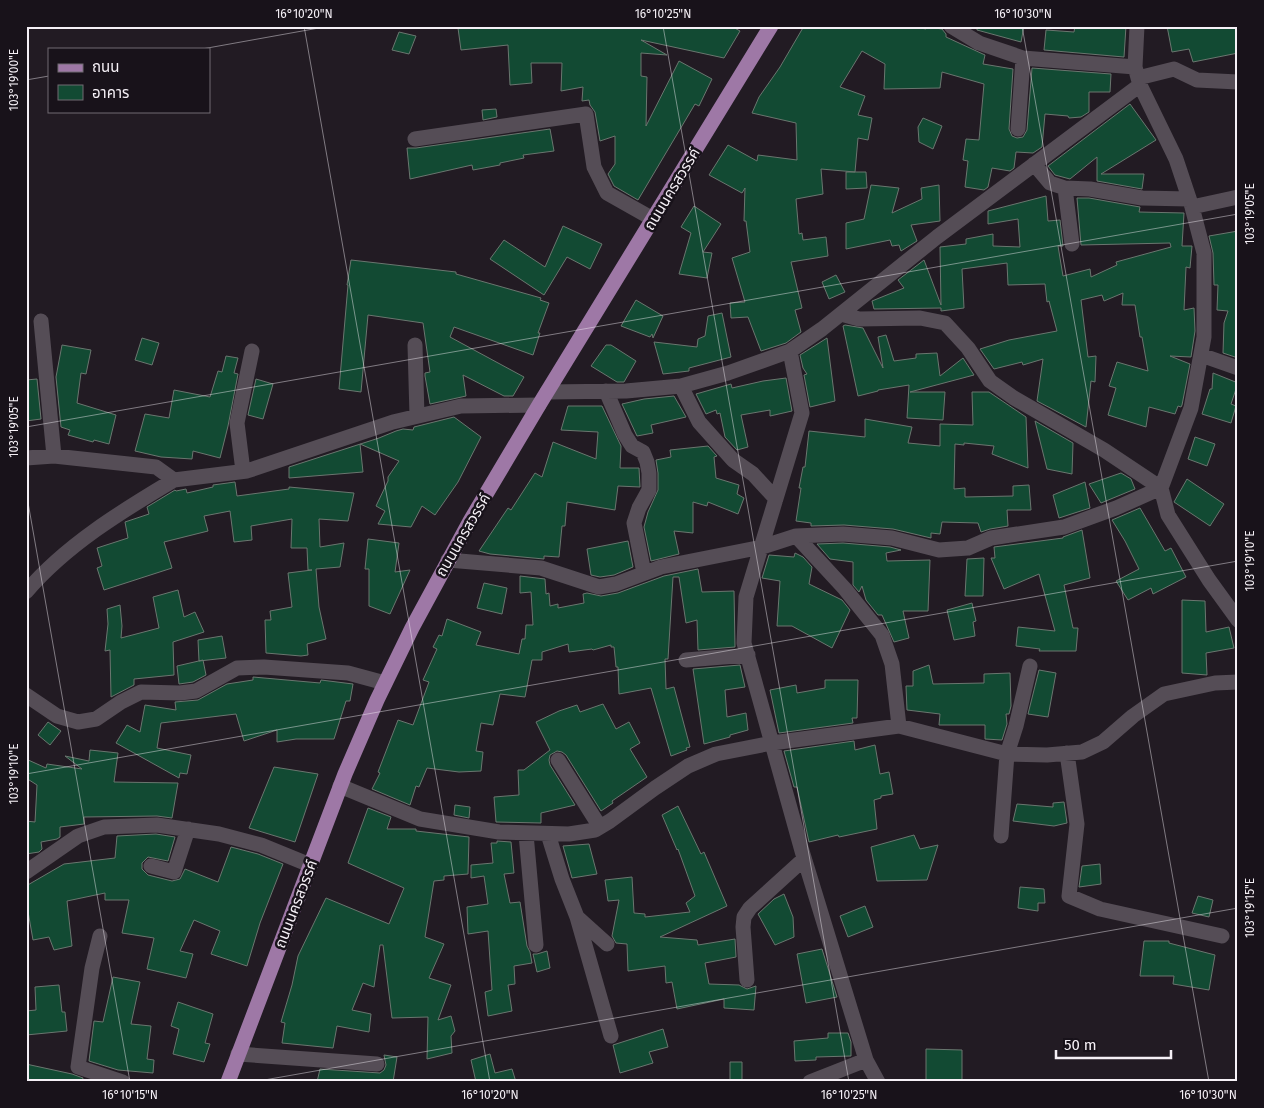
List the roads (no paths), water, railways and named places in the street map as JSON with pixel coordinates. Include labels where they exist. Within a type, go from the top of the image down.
[{"type":"main road","name":"ถนนนครสวรรค์","points":[[228,1082],[340,786],[385,682],[448,560],[543,398],[772,26]]},
{"type":"street","points":[[951,26],[979,43],[1023,58],[1138,77],[1174,69],[1197,80],[1238,82]]},
{"type":"street","points":[[1137,26],[1138,77],[1176,159],[1204,253],[1204,337],[1201,355],[1191,408],[1161,488],[1168,515],[1209,580],[1238,620]]},
{"type":"street","points":[[1018,129],[1023,58]]},
{"type":"street","points":[[26,592],[43,572],[90,535],[174,480],[243,471],[393,422],[461,406],[681,386],[728,373],[790,351],[822,330],[937,237],[1034,164],[1138,77]]},
{"type":"street","points":[[415,139],[586,114],[594,167],[607,193],[653,219]]},
{"type":"street","points":[[1034,164],[1050,183],[1065,188],[1190,203],[1238,198]]},
{"type":"street","points":[[1065,188],[1072,244]]},
{"type":"street","points":[[841,314],[859,320],[920,318],[945,323],[968,348],[990,381],[1014,398],[1104,450],[1161,488]]},
{"type":"street","points":[[41,321],[54,456]]},
{"type":"street","points":[[415,344],[417,416]]},
{"type":"street","points":[[243,471],[237,423],[252,351]]},
{"type":"street","points":[[790,351],[802,413],[746,597],[744,643],[804,859],[866,1060],[878,1082]]},
{"type":"street","points":[[1201,355],[1238,368]]},
{"type":"street","points":[[681,386],[699,422],[733,460],[752,474],[776,499]]},
{"type":"street","points":[[606,392],[625,435],[632,446],[642,452],[647,462],[649,490],[639,508],[634,523],[644,573]]},
{"type":"street","points":[[26,458],[54,456],[156,467],[174,480]]},
{"type":"street","points":[[448,560],[541,568],[599,587],[616,584],[661,567],[762,547],[796,536],[843,534],[892,538],[939,550],[968,548],[991,538],[1064,527],[1116,508],[1161,488]]},
{"type":"street","points":[[796,536],[845,589],[882,635],[892,664],[899,726]]},
{"type":"street","points":[[686,660],[748,655]]},
{"type":"street","points":[[1001,836],[1008,754],[1030,666]]},
{"type":"street","points":[[26,695],[57,716],[78,722],[96,719],[121,702],[141,692],[180,693],[196,691],[237,668],[264,667],[348,673],[385,682]]},
{"type":"street","points":[[340,786],[420,819],[499,832],[569,834],[600,827],[688,766],[716,754],[772,743],[899,726],[1008,754],[1048,755],[1082,752],[1104,742],[1133,716],[1164,694],[1215,683],[1238,682]]},
{"type":"street","points":[[1066,753],[1077,824],[1068,896],[1100,909],[1222,936]]},
{"type":"street","points":[[558,760],[600,827]]},
{"type":"street","points":[[26,872],[78,836],[104,827],[157,825],[219,834],[260,844],[310,865]]},
{"type":"street","points":[[151,866],[174,872],[188,829]]},
{"type":"street","points":[[526,834],[536,944]]},
{"type":"street","points":[[548,834],[562,879],[577,917],[611,1036]]},
{"type":"street","points":[[747,980],[744,917],[750,908],[804,859]]},
{"type":"street","points":[[577,917],[607,944]]},
{"type":"street","points":[[100,936],[92,968],[78,1067],[123,1082]]},
{"type":"street","points":[[238,1054],[377,1064]]},
{"type":"street","points":[[810,1082],[866,1060]]}]
